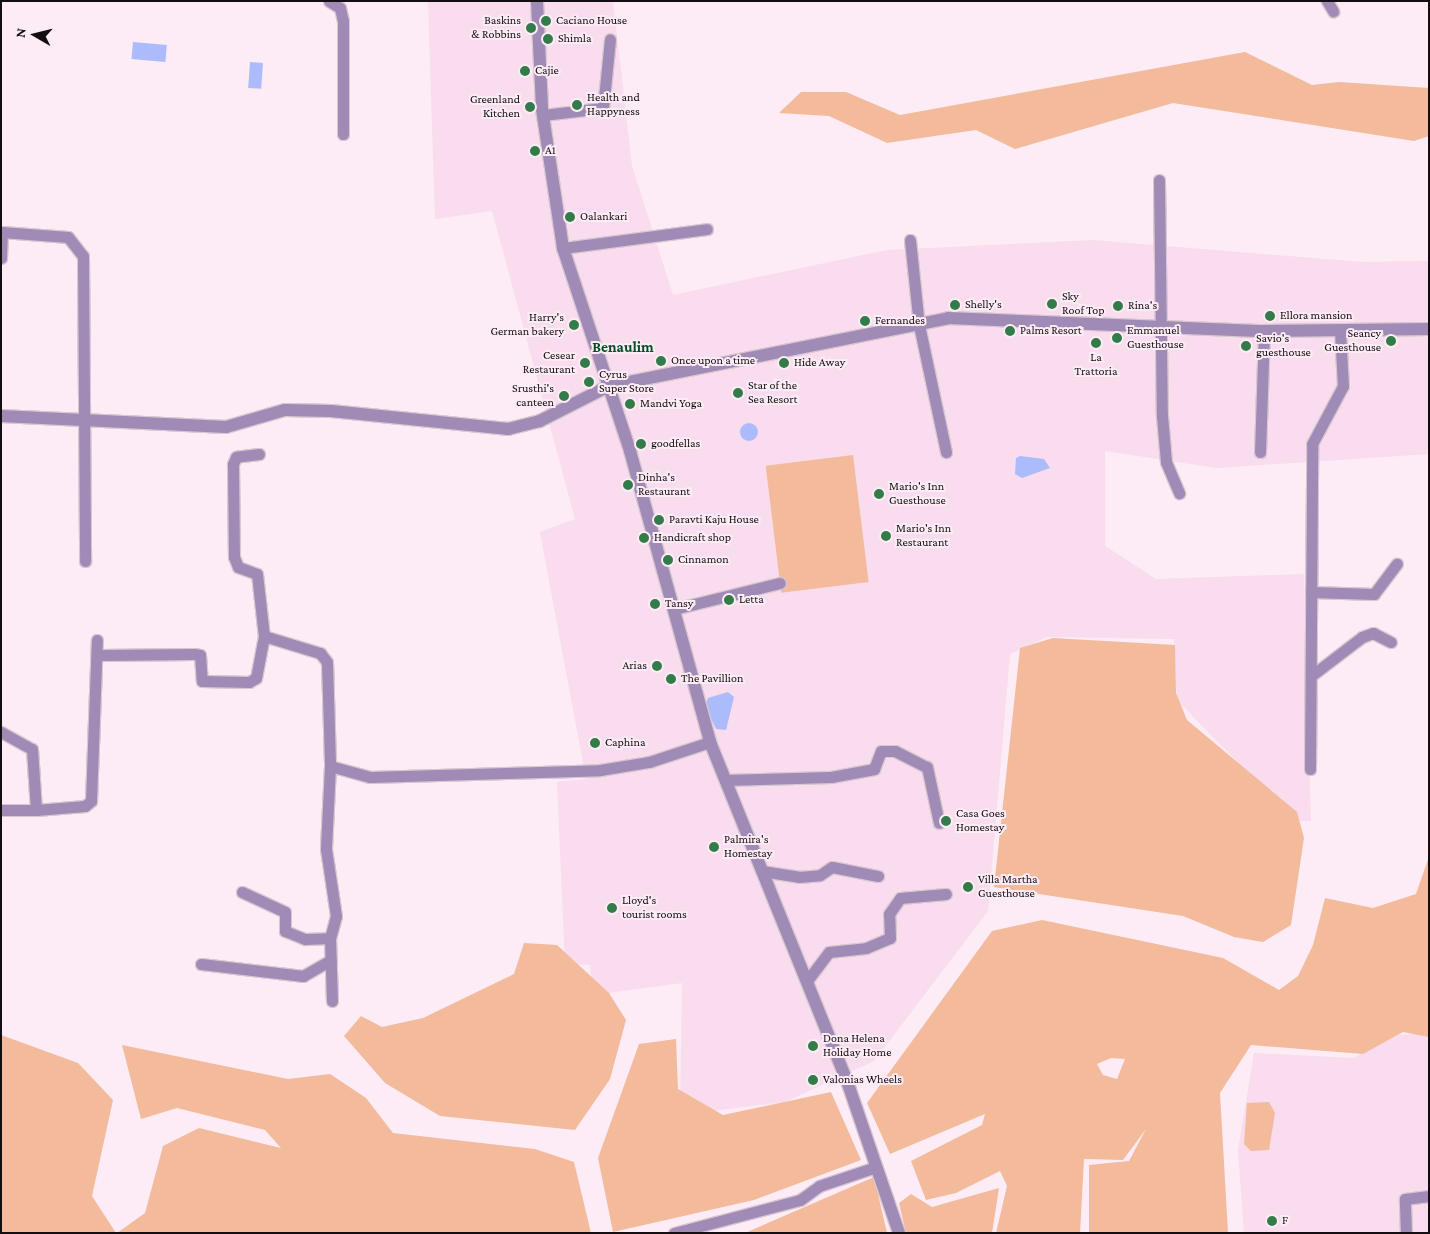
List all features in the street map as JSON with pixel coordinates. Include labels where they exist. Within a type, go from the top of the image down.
[{"type":"street","points":[[329,1],[340,8],[343,21],[343,134]]},
{"type":"street","points":[[537,1],[543,115],[563,248],[609,386],[674,609],[710,742],[806,981],[899,1233]]},
{"type":"street","points":[[543,115],[603,108],[610,39]]},
{"type":"street","points":[[1159,180],[1161,326],[1166,462],[1179,493]]},
{"type":"street","points":[[563,248],[707,228]]},
{"type":"street","points":[[1,258],[2,232],[68,237],[83,256],[86,420],[85,561]]},
{"type":"street","points":[[910,240],[919,325],[946,452]]},
{"type":"street","points":[[1,416],[226,427],[285,410],[331,410],[508,429],[540,421],[609,386],[948,318],[994,317],[1053,324],[1161,326],[1264,331],[1429,329]]},
{"type":"street","points":[[1260,452],[1264,331]]},
{"type":"street","points":[[1310,769],[1312,444],[1343,386],[1340,331]]},
{"type":"street","points":[[100,655],[194,654],[200,656],[202,681],[249,682],[256,678],[264,636],[257,574],[238,567],[233,529],[233,464],[236,457],[259,454]]},
{"type":"street","points":[[1311,592],[1374,594],[1397,564]]},
{"type":"street","points":[[674,609],[780,583]]},
{"type":"street","points":[[1311,676],[1362,637],[1373,633],[1391,642]]},
{"type":"street","points":[[264,636],[320,653],[327,662],[330,766],[326,849],[336,916],[330,938],[332,1001]]},
{"type":"street","points":[[1,810],[36,810],[85,806],[91,801],[100,655],[97,640]]},
{"type":"street","points":[[1,732],[32,749],[36,810]]},
{"type":"street","points":[[330,766],[370,777],[600,770],[649,762],[710,742]]},
{"type":"street","points":[[725,780],[831,777],[874,769],[881,751],[895,751],[926,767],[939,823]]},
{"type":"street","points":[[762,871],[799,876],[820,875],[832,868],[878,876]]},
{"type":"street","points":[[242,892],[286,912],[285,931],[305,939],[330,938]]},
{"type":"street","points":[[806,981],[829,952],[866,948],[890,938],[889,914],[900,898],[946,894]]},
{"type":"street","points":[[201,964],[303,976],[331,960]]},
{"type":"street","points":[[674,1233],[800,1200],[819,1186],[876,1167]]},
{"type":"street","points":[[1406,1233],[1405,1199],[1429,1196]]},
{"type":"shaded area","points":[[428,1],[613,1],[632,166],[673,295],[887,250],[1093,240],[1361,262],[1429,261],[1429,454],[1217,468],[1105,451],[1105,546],[1156,579],[1304,574],[1311,821],[1295,821],[1177,700],[1174,639],[1047,637],[1010,654],[988,911],[874,1061],[785,1102],[680,1115],[682,983],[593,995],[590,965],[565,964],[557,782],[586,779],[540,532],[575,519],[492,211],[435,219]]},
{"type":"shaded area","points":[[1245,52],[1312,85],[1339,82],[1429,88],[1429,136],[1414,141],[1173,103],[1015,149],[976,130],[887,143],[829,116],[779,113],[801,92],[846,92],[900,115]]},
{"type":"shaded area","points":[[853,455],[869,582],[781,593],[766,466]]},
{"type":"shaded area","points":[[1053,638],[1175,645],[1176,693],[1187,720],[1297,812],[1304,838],[1291,925],[1263,942],[1234,937],[1183,916],[994,887],[1020,648]]},
{"type":"shaded area","points":[[1429,857],[1429,1037],[1403,1032],[1363,1054],[1251,1045],[1220,1093],[1228,1233],[1089,1233],[1089,1165],[1129,1161],[1146,1129],[1123,1160],[1084,1159],[1080,1233],[996,1233],[1007,1186],[1000,1171],[956,1193],[926,1200],[911,1161],[982,1125],[985,1114],[890,1154],[867,1103],[992,931],[1042,920],[1223,958],[1279,990],[1298,976],[1313,945],[1325,898],[1373,908],[1416,894]],"holes":[[[1111,1058],[1125,1059],[1117,1079],[1103,1075],[1097,1064]]]},
{"type":"shaded area","points":[[524,943],[557,945],[609,993],[626,1020],[610,1079],[575,1130],[440,1116],[385,1083],[344,1036],[361,1016],[382,1027],[423,1018],[514,974]]},
{"type":"shaded area","points":[[1429,1033],[1429,1233],[1244,1233],[1238,1150],[1254,1053],[1353,1058],[1399,1035]]},
{"type":"shaded area","points":[[1,1035],[78,1063],[113,1100],[92,1196],[116,1233],[1,1233]]},
{"type":"shaded area","points":[[676,1039],[678,1089],[723,1115],[831,1092],[861,1160],[754,1200],[613,1232],[598,1158],[639,1044]]},
{"type":"shaded area","points":[[122,1045],[288,1079],[330,1074],[366,1098],[393,1133],[535,1149],[574,1162],[591,1233],[117,1233],[145,1213],[163,1146],[199,1128],[281,1148],[265,1130],[177,1108],[141,1119]]},
{"type":"shaded area","points":[[1269,1102],[1275,1113],[1269,1150],[1251,1151],[1244,1144],[1247,1103]]},
{"type":"shaded area","points":[[874,1177],[887,1233],[745,1233]]},
{"type":"shaded area","points":[[999,1188],[992,1233],[906,1233],[899,1203],[911,1194],[932,1207]]},
{"type":"water","points":[[133,42],[167,45],[165,62],[132,59]]},
{"type":"water","points":[[250,62],[263,63],[261,89],[248,88]]},
{"type":"water","points":[[749,423],[755,426],[758,432],[755,438],[749,441],[743,438],[740,432],[743,426]]},
{"type":"water","points":[[1020,456],[1044,459],[1050,468],[1022,478],[1015,474],[1016,458]]},
{"type":"water","points":[[728,692],[734,697],[726,730],[716,729],[705,706],[708,698]]},
{"type":"place","name":"Caciano House","points":[[546,21]]},
{"type":"place","name":"Baskins & Robbins","points":[[531,28]]},
{"type":"place","name":"Shimla","points":[[548,39]]},
{"type":"place","name":"Cajie","points":[[525,71]]},
{"type":"place","name":"Health and Happyness","points":[[577,105]]},
{"type":"place","name":"Greenland Kitchen","points":[[530,107]]},
{"type":"place","name":"A1","points":[[535,151]]},
{"type":"place","name":"Oalankari","points":[[570,217]]},
{"type":"place","name":"Sky Roof Top","points":[[1052,304]]},
{"type":"place","name":"Shelly's","points":[[955,305]]},
{"type":"place","name":"Rina's","points":[[1118,306]]},
{"type":"place","name":"Ellora mansion","points":[[1270,316]]},
{"type":"place","name":"Fernandes","points":[[865,321]]},
{"type":"place","name":"Harry's German bakery","points":[[574,325]]},
{"type":"place","name":"Palms Resort","points":[[1010,331]]},
{"type":"place","name":"Emmanuel Guesthouse","points":[[1117,338]]},
{"type":"place","name":"Seancy Guesthouse","points":[[1391,341]]},
{"type":"place","name":"La Trattoria","points":[[1096,343]]},
{"type":"place","name":"Savio's guesthouse","points":[[1246,346]]},
{"type":"place","name":"Once upon a time","points":[[661,361]]},
{"type":"place","name":"Cesear Restaurant","points":[[585,363]]},
{"type":"place","name":"Hide Away","points":[[784,363]]},
{"type":"place","name":"Cyrus Super Store","points":[[589,382]]},
{"type":"place","name":"Star of the Sea Resort","points":[[738,393]]},
{"type":"place","name":"Srusthi's canteen","points":[[564,396]]},
{"type":"place","name":"Mandvi Yoga","points":[[630,404]]},
{"type":"place","name":"goodfellas","points":[[641,444]]},
{"type":"place","name":"Dinha's Restaurant","points":[[628,485]]},
{"type":"place","name":"Mario's Inn Guesthouse","points":[[879,494]]},
{"type":"place","name":"Paravti Kaju House","points":[[659,520]]},
{"type":"place","name":"Mario's Inn Restaurant","points":[[886,536]]},
{"type":"place","name":"Handicraft shop","points":[[644,538]]},
{"type":"place","name":"Cinnamon","points":[[668,560]]},
{"type":"place","name":"Letta","points":[[729,600]]},
{"type":"place","name":"Tansy","points":[[655,604]]},
{"type":"place","name":"Arias","points":[[657,666]]},
{"type":"place","name":"The Pavillion","points":[[671,679]]},
{"type":"place","name":"Caphina","points":[[595,743]]},
{"type":"place","name":"Casa Goes Homestay","points":[[946,821]]},
{"type":"place","name":"Palmira's Homestay","points":[[714,847]]},
{"type":"place","name":"Villa Martha Guesthouse","points":[[968,887]]},
{"type":"place","name":"Lloyd's tourist rooms","points":[[612,908]]},
{"type":"place","name":"Dona Helena Holiday Home","points":[[813,1046]]},
{"type":"place","name":"Valonias Wheels","points":[[813,1080]]},
{"type":"place","name":"F","points":[[1272,1221]]},
{"type":"district","name":"Benaulim","points":[[623,348]]}]
